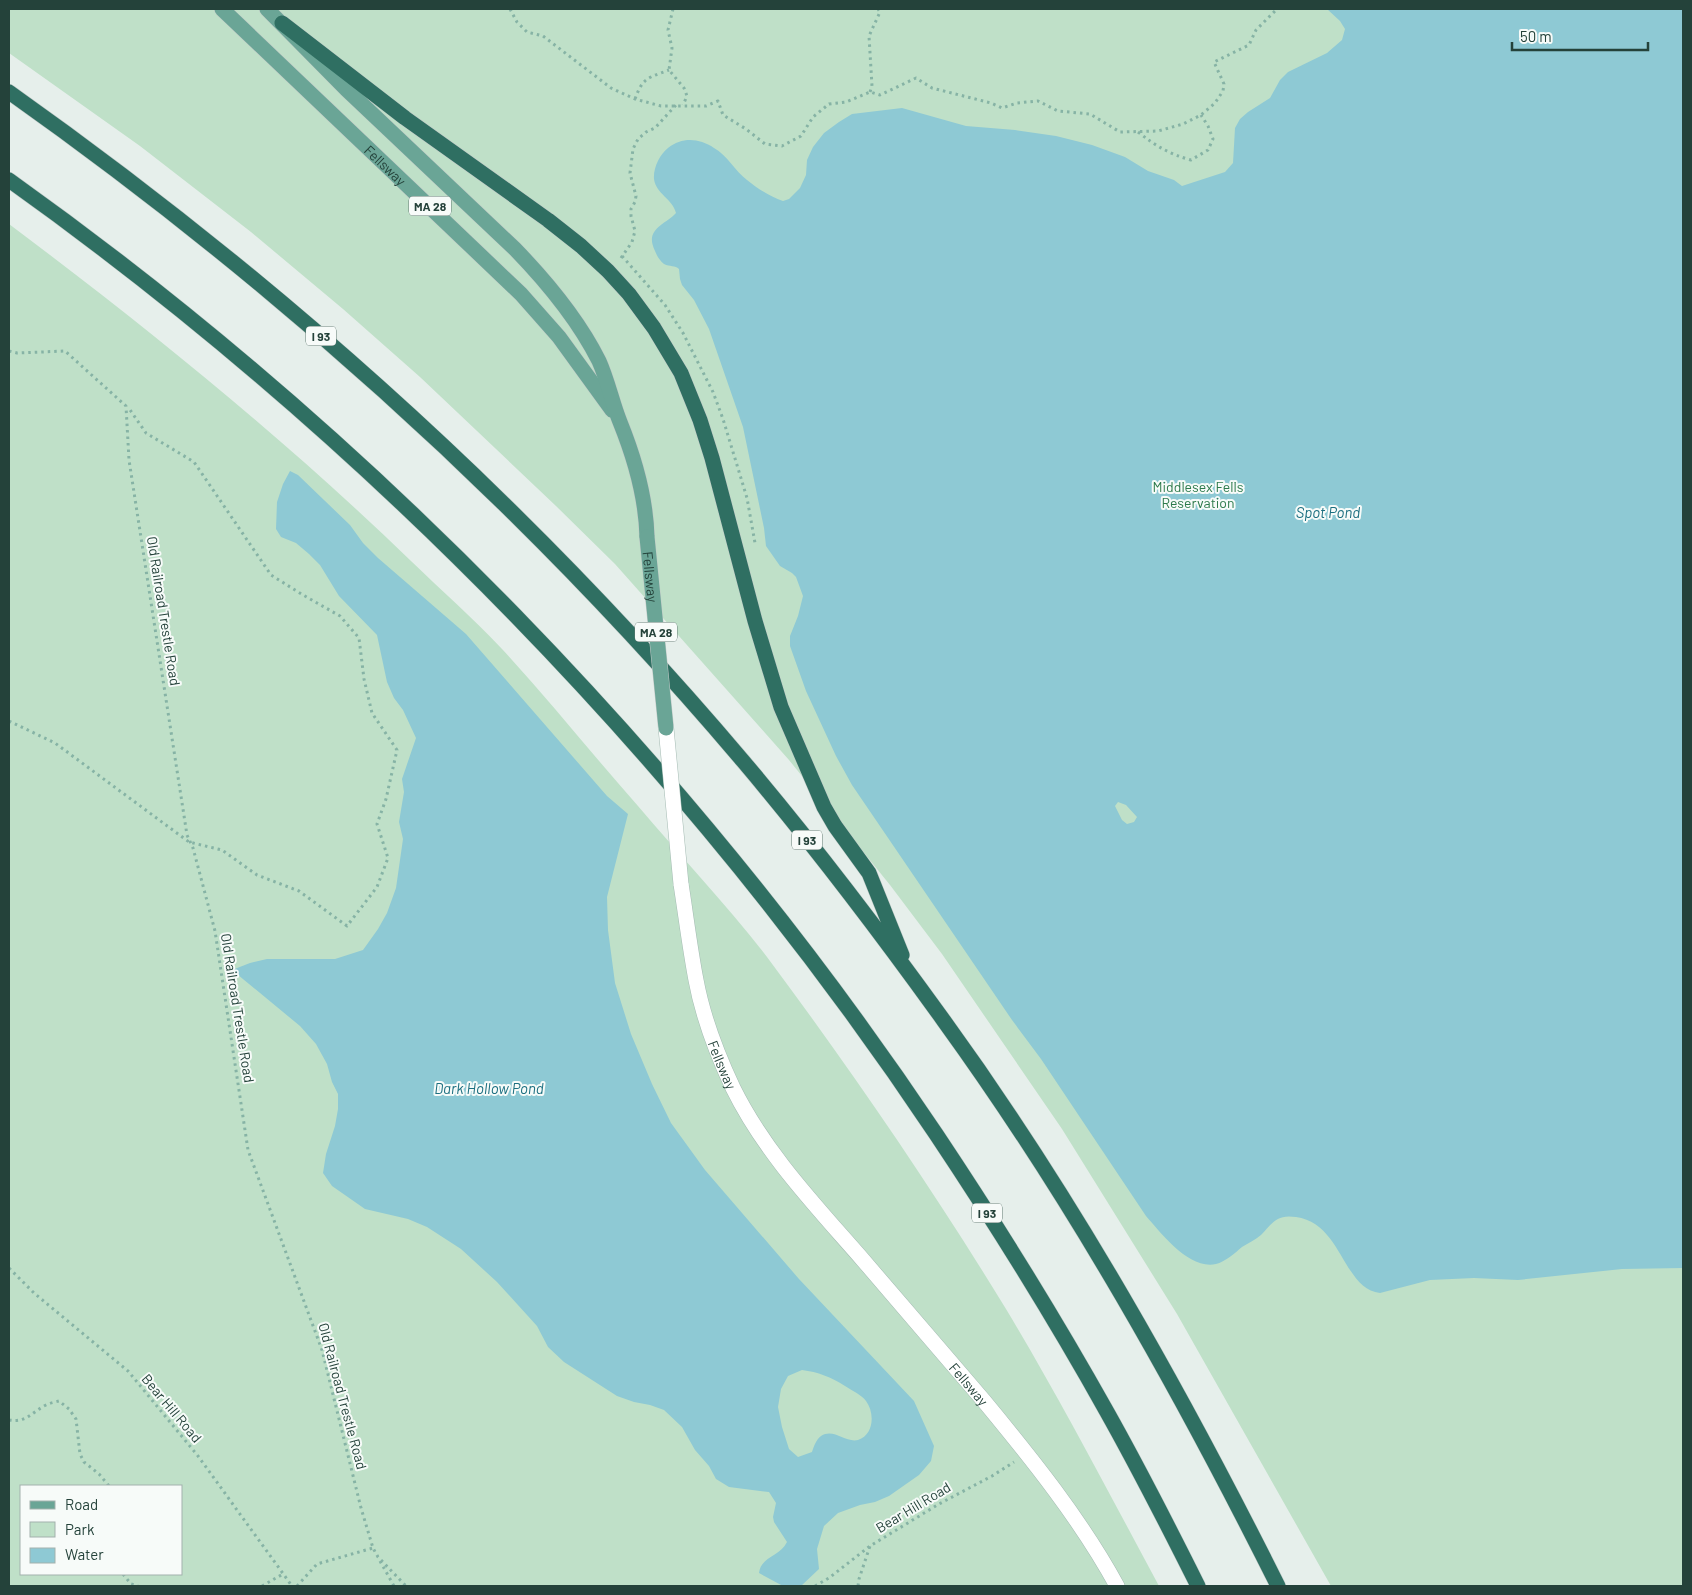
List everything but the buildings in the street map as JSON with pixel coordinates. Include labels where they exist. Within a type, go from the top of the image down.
[{"type":"highway","points":[[282,23],[413,123],[581,246],[629,294],[654,328],[688,389],[712,458],[755,621],[781,707],[824,807],[835,826],[869,873],[910,975]]},
{"type":"highway","name":"I 93","points":[[9,92],[157,200],[268,289],[369,377],[481,481],[601,603],[705,717],[784,811],[862,910],[946,1023],[1020,1132],[1106,1269],[1191,1417],[1278,1586]]},
{"type":"highway","name":"I 93","points":[[9,180],[72,226],[176,307],[278,392],[377,480],[524,626],[608,716],[694,814],[819,969],[896,1076],[971,1186],[1042,1299],[1108,1414],[1198,1586]]},
{"type":"main road","name":"Fellsway","points":[[222,9],[521,294],[559,337],[620,420]]},
{"type":"main road","name":"Fellsway","points":[[267,9],[346,89],[515,249],[540,276],[573,318],[598,361],[610,388],[639,479],[646,513],[681,884],[696,982],[707,1023],[723,1066],[747,1114],[780,1164],[927,1334],[1027,1454],[1068,1510],[1118,1586]]},
{"type":"path","points":[[510,9],[517,22],[527,32],[543,36],[610,88],[635,99],[661,106],[706,106],[718,101],[723,115],[746,129],[765,144],[782,146],[802,136],[814,117],[829,104],[846,102],[870,92],[880,95],[916,78],[932,88],[991,103],[1002,108],[1017,103],[1038,101],[1058,111],[1090,114],[1120,132],[1158,131],[1183,124],[1201,115],[1215,103],[1223,91],[1224,84],[1214,62],[1249,45],[1256,30],[1275,9]]},
{"type":"path","points":[[673,9],[668,30],[672,48],[669,70],[684,88],[687,96],[683,105]]},
{"type":"path","points":[[870,92],[872,86],[869,36],[880,12],[878,9]]},
{"type":"path","points":[[635,99],[641,84],[653,76],[669,70]]},
{"type":"path","points":[[608,271],[632,242],[635,231],[631,216],[631,209],[636,196],[630,173],[633,149],[638,139],[646,132],[655,128],[676,105]]},
{"type":"path","points":[[1138,132],[1174,156],[1192,160],[1208,150],[1213,139],[1201,115]]},
{"type":"path","points":[[9,351],[17,353],[65,351],[126,406],[146,433],[194,462],[271,575],[303,596],[340,616],[359,638],[364,679],[372,713],[397,750],[386,799],[377,824],[388,858],[377,887],[347,926],[299,891],[257,875],[222,850],[189,842],[55,743],[9,721]]},
{"type":"path","name":"Old Railroad Trestle Road","points":[[126,406],[130,460],[187,835],[193,848],[215,931],[248,1150],[322,1350],[361,1508],[373,1548],[378,1557]]},
{"type":"path","name":"Bear Hill Road","points":[[9,1268],[34,1293],[128,1371],[198,1456],[292,1586]]},
{"type":"path","points":[[9,1420],[18,1422],[46,1405],[59,1401],[76,1419],[80,1454],[84,1462],[99,1474],[107,1485]]},
{"type":"path","name":"Bear Hill Road","points":[[815,1586],[829,1578],[870,1546],[1027,1454]]},
{"type":"path","points":[[858,1586],[870,1546]]},
{"type":"path","points":[[297,1586],[317,1564],[373,1548]]},
{"type":"path","points":[[378,1557],[394,1586]]},
{"type":"path","points":[[378,1557],[406,1586]]},
{"type":"path","points":[[262,1586],[283,1574]]},
{"type":"path","points":[[124,1575],[131,1584],[138,1586]]},
{"type":"green space","name":"Spot Pond","points":[[9,9],[1683,9],[1683,1586],[1331,1586],[1177,1314],[1062,1129],[942,954],[890,885],[789,760],[615,564],[420,377],[251,232],[140,146],[9,53]]},
{"type":"green space","points":[[9,224],[113,304],[265,428],[363,516],[468,615],[554,707],[736,919],[767,957],[830,1043],[978,1264],[1046,1377],[1159,1586],[9,1586]]},
{"type":"water","name":"Spot Pond","points":[[1327,9],[1683,9],[1683,1268],[1622,1269],[1518,1280],[1474,1278],[1430,1280],[1380,1293],[1368,1289],[1358,1280],[1323,1231],[1311,1222],[1289,1216],[1279,1218],[1259,1237],[1216,1264],[1196,1261],[1176,1249],[1146,1216],[1041,1059],[1012,1020],[852,785],[836,756],[806,691],[790,646],[790,636],[803,596],[796,577],[780,566],[766,546],[743,427],[709,329],[694,300],[682,285],[679,269],[663,263],[652,244],[652,237],[657,228],[676,213],[672,204],[658,189],[654,179],[656,166],[660,158],[673,144],[691,140],[708,145],[719,151],[743,176],[759,189],[783,201],[789,199],[800,188],[806,175],[807,160],[813,147],[824,133],[852,114],[902,108],[966,126],[1056,136],[1092,145],[1125,157],[1148,171],[1174,180],[1182,186],[1225,172],[1233,163],[1235,128],[1240,119],[1270,98],[1280,80],[1288,72],[1327,53],[1342,40],[1345,29],[1340,21]],"holes":[[[1118,802],[1126,805],[1137,817],[1134,822],[1127,824],[1122,820],[1115,806]]]},
{"type":"water","name":"Dark Hollow Pond","points":[[290,471],[298,475],[350,525],[363,543],[378,558],[466,634],[607,796],[628,814],[607,897],[608,930],[615,983],[631,1034],[671,1123],[705,1170],[799,1279],[914,1401],[934,1446],[931,1461],[919,1475],[889,1496],[838,1513],[824,1526],[817,1549],[819,1569],[801,1586],[783,1586],[759,1573],[763,1563],[780,1551],[787,1542],[774,1522],[773,1517],[776,1503],[769,1492],[729,1487],[716,1479],[709,1466],[695,1450],[682,1427],[664,1410],[617,1396],[564,1362],[548,1347],[537,1326],[497,1282],[461,1249],[427,1227],[408,1219],[365,1209],[332,1186],[323,1173],[338,1109],[338,1094],[332,1082],[327,1064],[316,1044],[300,1026],[232,970],[267,959],[335,959],[363,950],[387,913],[396,888],[403,839],[399,822],[404,792],[402,779],[416,738],[387,682],[377,635],[339,596],[320,565],[296,543],[281,537],[276,529],[277,502]],"holes":[[[802,1370],[819,1374],[840,1383],[866,1401],[872,1417],[870,1429],[863,1437],[858,1440],[849,1440],[826,1434],[818,1439],[812,1452],[798,1457],[789,1449],[778,1407],[781,1389],[788,1376]]]},
{"type":"park label","name":"Middlesex Fells Reservation","points":[[1198,494]]}]
